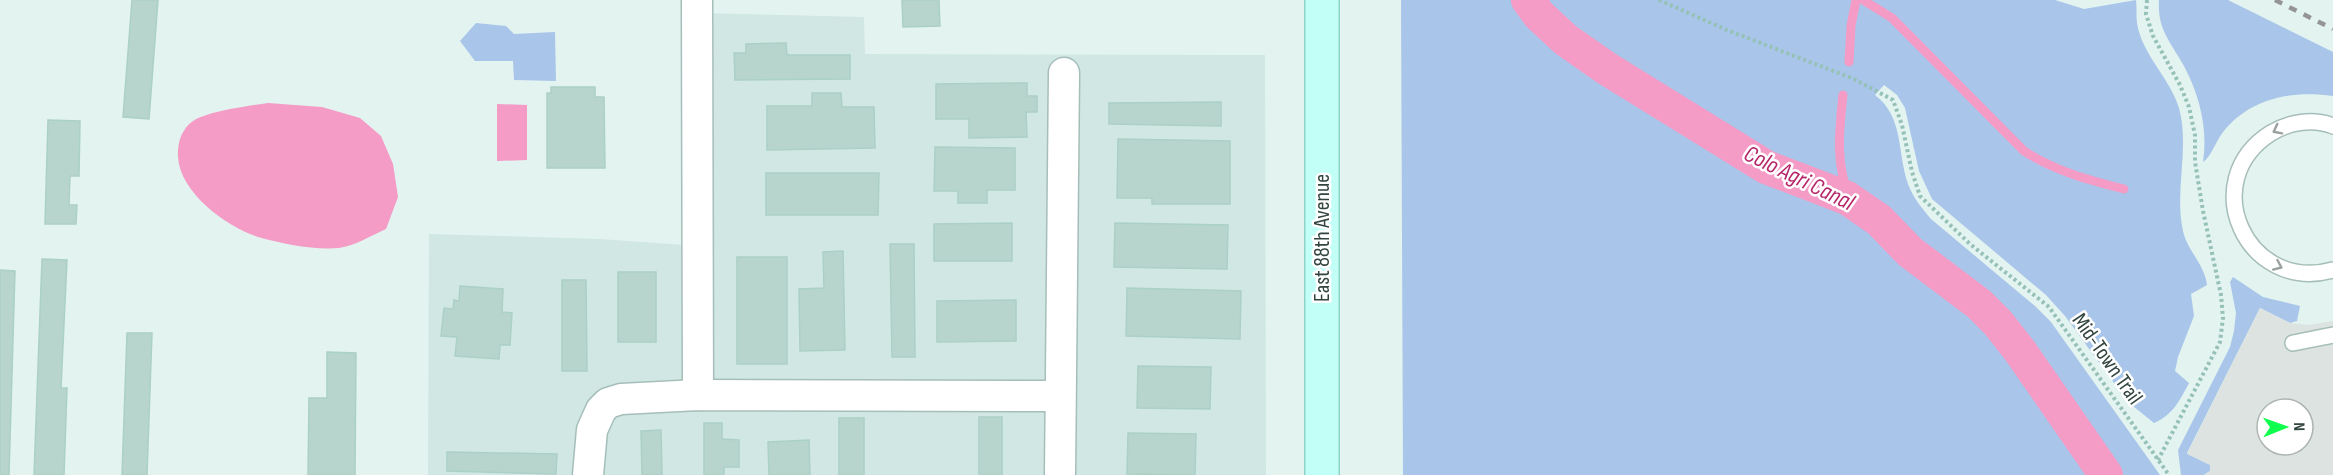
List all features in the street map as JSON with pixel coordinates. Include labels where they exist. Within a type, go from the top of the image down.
[{"type":"main road","name":"East 88th Avenue","points":[[1322,0],[1322,475]]},
{"type":"street","points":[[697,0],[698,395]]},
{"type":"street","points":[[1060,475],[1064,73]]},
{"type":"street","points":[[588,475],[592,430],[601,410],[608,403],[621,399],[698,395],[1060,396]]},
{"type":"lane","points":[[2333,126],[2325,123],[2302,122],[2280,127],[2260,140],[2245,158],[2236,179],[2234,202],[2239,226],[2252,248],[2270,264],[2293,273],[2318,274],[2333,270]]},
{"type":"lane","points":[[2293,343],[2333,335]]},
{"type":"path","name":"Mid-Town Trail","points":[[1659,0],[1727,30],[1854,79],[1893,100],[1902,125],[1912,172],[1920,196],[1970,244],[2049,307],[2158,460]]},
{"type":"path","points":[[2147,0],[2146,14],[2152,36],[2180,85],[2189,107],[2195,135],[2198,181],[2217,274],[2223,318],[2220,342],[2158,460],[2169,475]]},
{"type":"shaded area","points":[[1401,0],[2055,0],[2084,9],[2136,0],[2137,23],[2144,46],[2175,97],[2179,108],[2183,139],[2180,200],[2183,231],[2203,271],[2207,285],[2191,294],[2194,316],[2175,371],[2189,383],[2171,411],[2154,423],[2128,402],[2065,316],[2046,295],[1932,199],[1919,171],[1905,108],[1897,95],[1884,85],[1875,95],[1891,114],[1908,184],[1921,207],[1931,219],[2051,322],[2160,475],[1403,475]]},
{"type":"shaded area","points":[[2159,0],[2228,0],[2333,52],[2333,96],[2302,94],[2259,104],[2234,120],[2203,162],[2204,138],[2199,102],[2185,68],[2163,29]]},
{"type":"shaded area","points":[[697,13],[864,17],[865,54],[1265,55],[1266,475],[428,475],[429,234],[600,239],[698,246]]},
{"type":"shaded area","points":[[476,23],[506,26],[514,34],[555,32],[556,81],[514,80],[513,61],[475,61],[460,41]]},
{"type":"shaded area","points":[[268,103],[322,107],[360,118],[381,136],[393,164],[398,197],[386,229],[345,247],[309,247],[258,237],[233,225],[207,207],[187,183],[181,170],[178,147],[185,128],[193,121],[208,114]]},
{"type":"shaded area","points":[[497,104],[527,105],[527,160],[497,161]]},
{"type":"shaded area","points":[[2233,277],[2263,297],[2300,306],[2297,321],[2290,323],[2260,308],[2187,453],[2210,465],[2210,471],[2204,475],[2181,475],[2178,450],[2230,347],[2236,313],[2230,282]]},
{"type":"shaded area","points":[[2260,308],[2290,323],[2309,325],[2333,321],[2333,475],[2204,475],[2210,471],[2210,465],[2187,454]]},
{"type":"building","points":[[132,0],[158,0],[149,119],[123,117]]},
{"type":"building","points":[[902,0],[939,0],[940,26],[903,27]]},
{"type":"building","points":[[786,43],[787,55],[850,55],[850,79],[735,80],[734,53],[746,53],[746,44]]},
{"type":"building","points":[[1027,83],[1027,96],[1037,96],[1037,112],[1026,112],[1027,137],[969,138],[969,119],[936,119],[936,84]]},
{"type":"building","points":[[551,87],[595,87],[595,97],[604,97],[605,168],[547,168],[547,93],[551,93]]},
{"type":"building","points":[[812,93],[841,93],[842,107],[874,107],[875,148],[767,150],[767,106],[812,106]]},
{"type":"building","points":[[1221,102],[1221,126],[1109,124],[1109,103]]},
{"type":"building","points":[[48,120],[80,121],[79,176],[70,176],[69,205],[77,205],[76,224],[45,224]]},
{"type":"building","points":[[1118,139],[1230,141],[1230,204],[1152,204],[1152,198],[1117,198]]},
{"type":"building","points":[[935,147],[1015,148],[1015,190],[987,190],[987,203],[958,203],[958,191],[934,191]]},
{"type":"building","points":[[766,173],[879,173],[878,215],[766,215]]},
{"type":"building","points":[[1012,223],[1012,261],[934,261],[934,224]]},
{"type":"building","points":[[1115,223],[1228,225],[1227,269],[1114,267]]},
{"type":"building","points":[[890,244],[914,244],[915,357],[892,357]]},
{"type":"building","points":[[843,251],[845,350],[800,351],[799,289],[824,288],[823,252]]},
{"type":"building","points":[[737,257],[787,257],[787,364],[737,364]]},
{"type":"building","points":[[42,259],[67,260],[61,388],[67,388],[64,475],[34,475]]},
{"type":"building","points":[[0,270],[15,271],[9,475],[0,475]]},
{"type":"building","points":[[618,272],[656,272],[656,342],[618,342]]},
{"type":"building","points":[[562,280],[586,280],[587,371],[562,371]]},
{"type":"building","points":[[460,286],[503,289],[502,312],[512,313],[510,345],[500,345],[499,359],[455,356],[457,337],[441,336],[444,308],[453,309],[454,300],[459,301]]},
{"type":"building","points":[[1127,288],[1241,291],[1240,339],[1126,336]]},
{"type":"building","points":[[1016,300],[1016,341],[937,342],[937,301]]},
{"type":"building","points":[[127,333],[152,333],[147,475],[122,475]]},
{"type":"building","points":[[327,352],[356,353],[355,475],[308,475],[309,398],[327,398]]},
{"type":"building","points":[[1138,366],[1211,367],[1210,409],[1137,408]]},
{"type":"building","points":[[979,417],[1002,417],[1002,475],[979,475]]},
{"type":"building","points":[[839,418],[864,418],[864,475],[839,475]]},
{"type":"building","points":[[704,423],[722,423],[722,439],[739,440],[739,467],[724,467],[724,475],[704,475]]},
{"type":"building","points":[[661,430],[662,475],[642,475],[641,431]]},
{"type":"building","points":[[1128,433],[1196,434],[1195,475],[1127,474]]},
{"type":"building","points":[[809,440],[810,475],[769,475],[768,442]]},
{"type":"building","points":[[447,452],[557,454],[556,474],[447,471]]},
{"type":"waterway","name":"Colo Agri Canal","points":[[1528,0],[1539,15],[1566,40],[1606,68],[1766,167],[1847,198],[1879,220],[1910,252],[1979,304],[1998,323],[2106,475]]},
{"type":"waterway","points":[[1849,62],[1851,26],[1856,0]]},
{"type":"waterway","points":[[1863,0],[1892,18],[2024,151],[2060,169],[2124,189]]},
{"type":"waterway","points":[[1843,95],[1840,162],[1851,201]]},
{"type":"railway","points":[[2275,0],[2333,29]]}]
